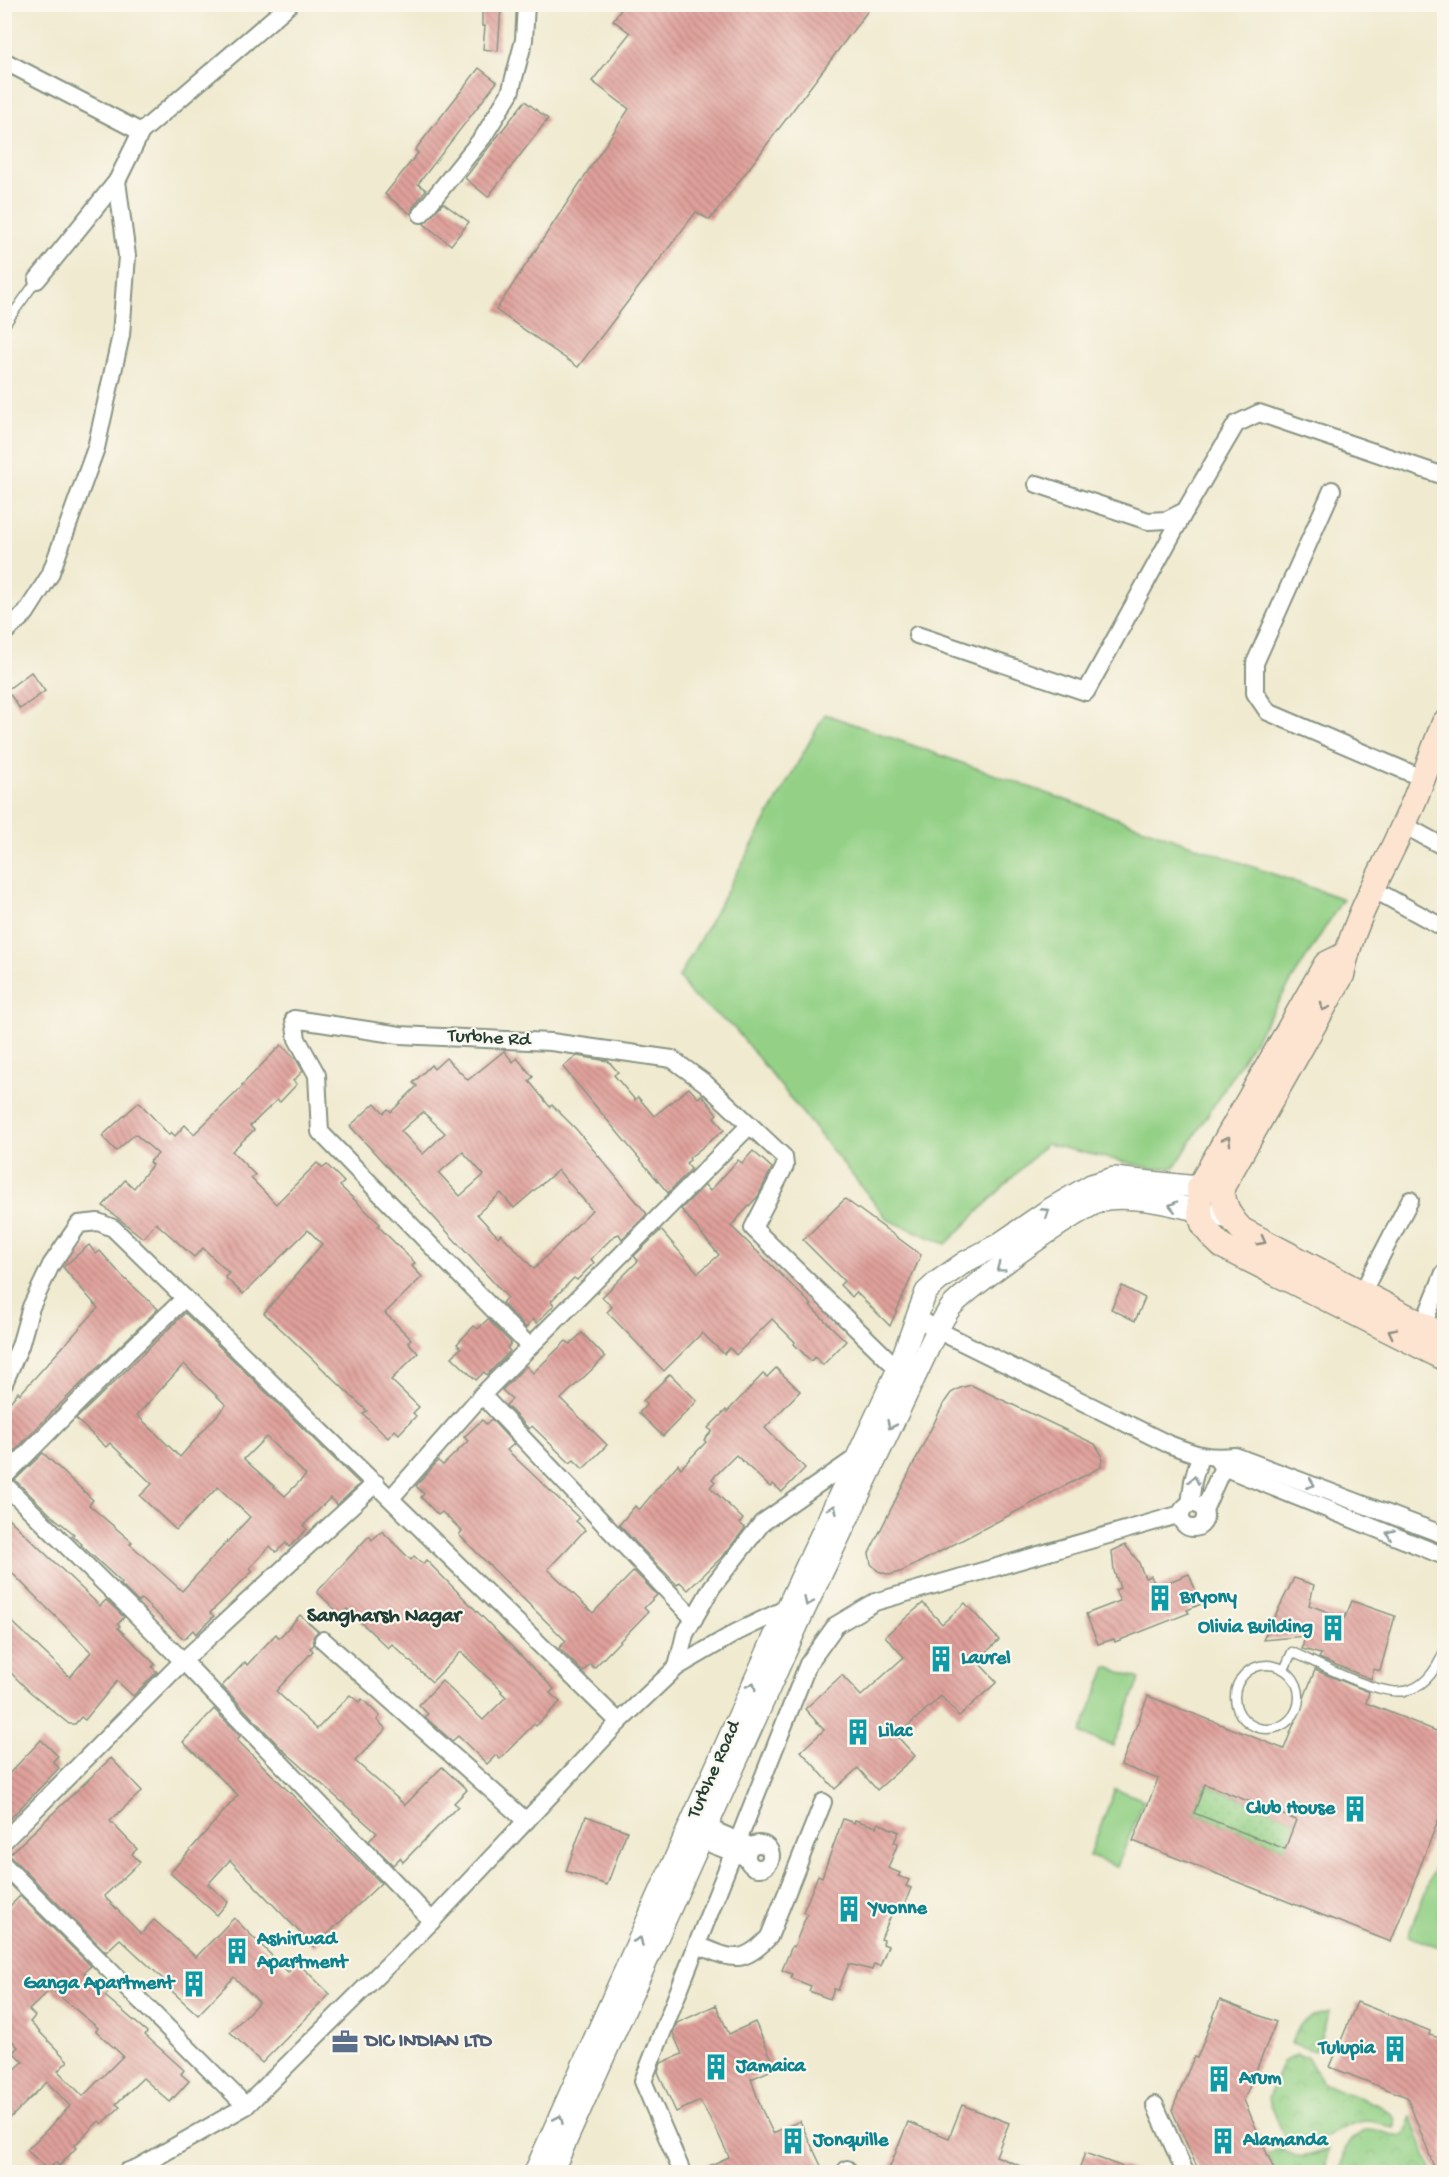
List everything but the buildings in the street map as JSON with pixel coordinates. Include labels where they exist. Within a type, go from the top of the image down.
[{"type":"main road","points":[[1444,723],[1404,825],[1371,888],[1346,954],[1342,975],[1210,1188],[1201,1212],[1205,1230],[1222,1246],[1444,1358]]},
{"type":"main road","points":[[1210,1188],[1225,1207],[1230,1218],[1249,1234],[1444,1336]]},
{"type":"street","points":[[37,280],[117,181],[141,132],[290,4]]},
{"type":"street","points":[[421,214],[483,137],[510,93],[524,40],[526,4]]},
{"type":"street","points":[[4,61],[141,132]]},
{"type":"street","points":[[4,633],[26,613],[50,575],[96,448],[121,335],[127,256],[117,181]]},
{"type":"street","points":[[917,635],[1086,692],[1185,511],[1236,424],[1259,413],[1444,476]]},
{"type":"street","points":[[1037,484],[1148,521],[1167,520],[1185,511]]},
{"type":"street","points":[[1332,490],[1255,663],[1255,693],[1268,712],[1422,778]]},
{"type":"street","points":[[1404,825],[1444,848]]},
{"type":"street","points":[[1371,888],[1444,928]]},
{"type":"street","name":"Turbhe Rd","points":[[530,1346],[320,1132],[317,1075],[297,1039],[294,1019],[400,1035],[551,1042],[672,1059],[705,1083],[784,1157],[785,1166],[753,1228],[898,1369]]},
{"type":"street","points":[[391,1498],[482,1395],[750,1125]]},
{"type":"street","name":"Turbhe Road","points":[[535,2172],[697,1831],[787,1608],[898,1369],[926,1293],[938,1281],[965,1262],[999,1244],[1050,1209],[1091,1185],[1114,1178],[1210,1188]]},
{"type":"street","points":[[552,2172],[697,1831],[937,1330],[952,1306],[1060,1224],[1104,1199],[1133,1199],[1230,1218]]},
{"type":"street","points":[[1362,1293],[1410,1200]]},
{"type":"street","points":[[4,1383],[20,1346],[31,1307],[51,1265],[79,1224],[98,1222],[113,1228],[619,1722]]},
{"type":"street","points":[[1423,1325],[1444,1273]]},
{"type":"street","points":[[4,1477],[185,1298]]},
{"type":"street","points":[[917,1317],[937,1330],[1158,1439],[1213,1460],[1444,1535]]},
{"type":"street","points":[[482,1395],[694,1618]]},
{"type":"street","points":[[677,1667],[686,1634],[712,1587],[762,1523],[857,1457]]},
{"type":"street","points":[[1192,1509],[1193,1481],[1213,1460]]},
{"type":"street","points":[[1192,1509],[1213,1460]]},
{"type":"street","points":[[1271,1477],[1444,1556]]},
{"type":"street","points":[[4,1842],[183,1661],[376,1483]]},
{"type":"street","points":[[4,1484],[183,1661],[432,1921]]},
{"type":"street","points":[[682,2172],[643,2080],[697,1945],[743,1850],[808,1664],[836,1625],[875,1602],[1192,1509]]},
{"type":"street","points":[[126,2172],[140,2167],[246,2106],[432,1921],[619,1722],[677,1667],[737,1632],[787,1608]]},
{"type":"street","points":[[323,1640],[526,1821]]},
{"type":"street","points":[[697,1945],[731,1958],[745,1956],[769,1937],[823,1802]]},
{"type":"street","points":[[697,1831],[743,1850]]},
{"type":"street","points":[[4,1865],[246,2106]]},
{"type":"street","points":[[1155,2105],[1185,2172]]},
{"type":"lane","points":[[4,326],[37,280]]},
{"type":"lane","points":[[1284,1670],[1292,1652],[1380,1690],[1404,1692],[1425,1682],[1439,1664],[1444,1651]]},
{"type":"lane","points":[[1263,1666],[1274,1666],[1284,1670],[1292,1677],[1300,1696],[1294,1716],[1286,1723],[1267,1730],[1247,1723],[1236,1705],[1235,1694],[1244,1675],[1263,1666]]},
{"type":"green space","points":[[825,714],[1343,899],[1175,1167],[1155,1169],[1046,1144],[946,1244],[888,1220],[735,1029],[692,996],[679,977]]},
{"type":"green space","points":[[1107,1667],[1140,1679],[1113,1746],[1081,1733]]},
{"type":"green space","points":[[1205,1784],[1296,1820],[1285,1849],[1194,1813]]},
{"type":"green space","points":[[1115,1789],[1144,1800],[1117,1867],[1089,1856]]},
{"type":"green space","points":[[1444,1843],[1444,1945],[1443,1949],[1408,1936]]},
{"type":"green space","points":[[1329,2012],[1314,2051],[1291,2043],[1304,2021]]},
{"type":"green space","points":[[1296,2055],[1307,2057],[1320,2079],[1329,2086],[1367,2100],[1390,2112],[1395,2120],[1394,2128],[1367,2121],[1347,2126],[1305,2145],[1295,2145],[1286,2141],[1268,2098],[1283,2062]]},
{"type":"green space","points":[[1412,2117],[1432,2172],[1341,2172],[1345,2149],[1353,2139],[1367,2130],[1400,2137],[1405,2134]]},
{"type":"green space","points":[[1281,2148],[1299,2156],[1328,2149],[1325,2172],[1275,2172],[1267,2154]]},
{"type":"place","name":"Bryony","points":[[1160,1598]]},
{"type":"place","name":"Olivia Building","points":[[1333,1628]]},
{"type":"place","name":"Laurel","points":[[941,1659]]},
{"type":"place","name":"Lilac","points":[[858,1732]]},
{"type":"place","name":"Club House","points":[[1355,1809]]},
{"type":"place","name":"Yvonne","points":[[849,1909]]},
{"type":"place","name":"Ashirwad Apartment","points":[[237,1951]]},
{"type":"place","name":"Ganga Apartment","points":[[194,1984]]},
{"type":"place","name":"DIC INDIAN LTD","points":[[345,2042]]},
{"type":"place","name":"Tulupia","points":[[1395,2049]]},
{"type":"place","name":"Jamaica","points":[[716,2067]]},
{"type":"place","name":"Arum","points":[[1219,2079]]},
{"type":"place","name":"Jonquille","points":[[793,2141]]},
{"type":"place","name":"Alamanda","points":[[1223,2141]]},
{"type":"district","name":"Sangharsh Nagar","points":[[384,1617]]}]
